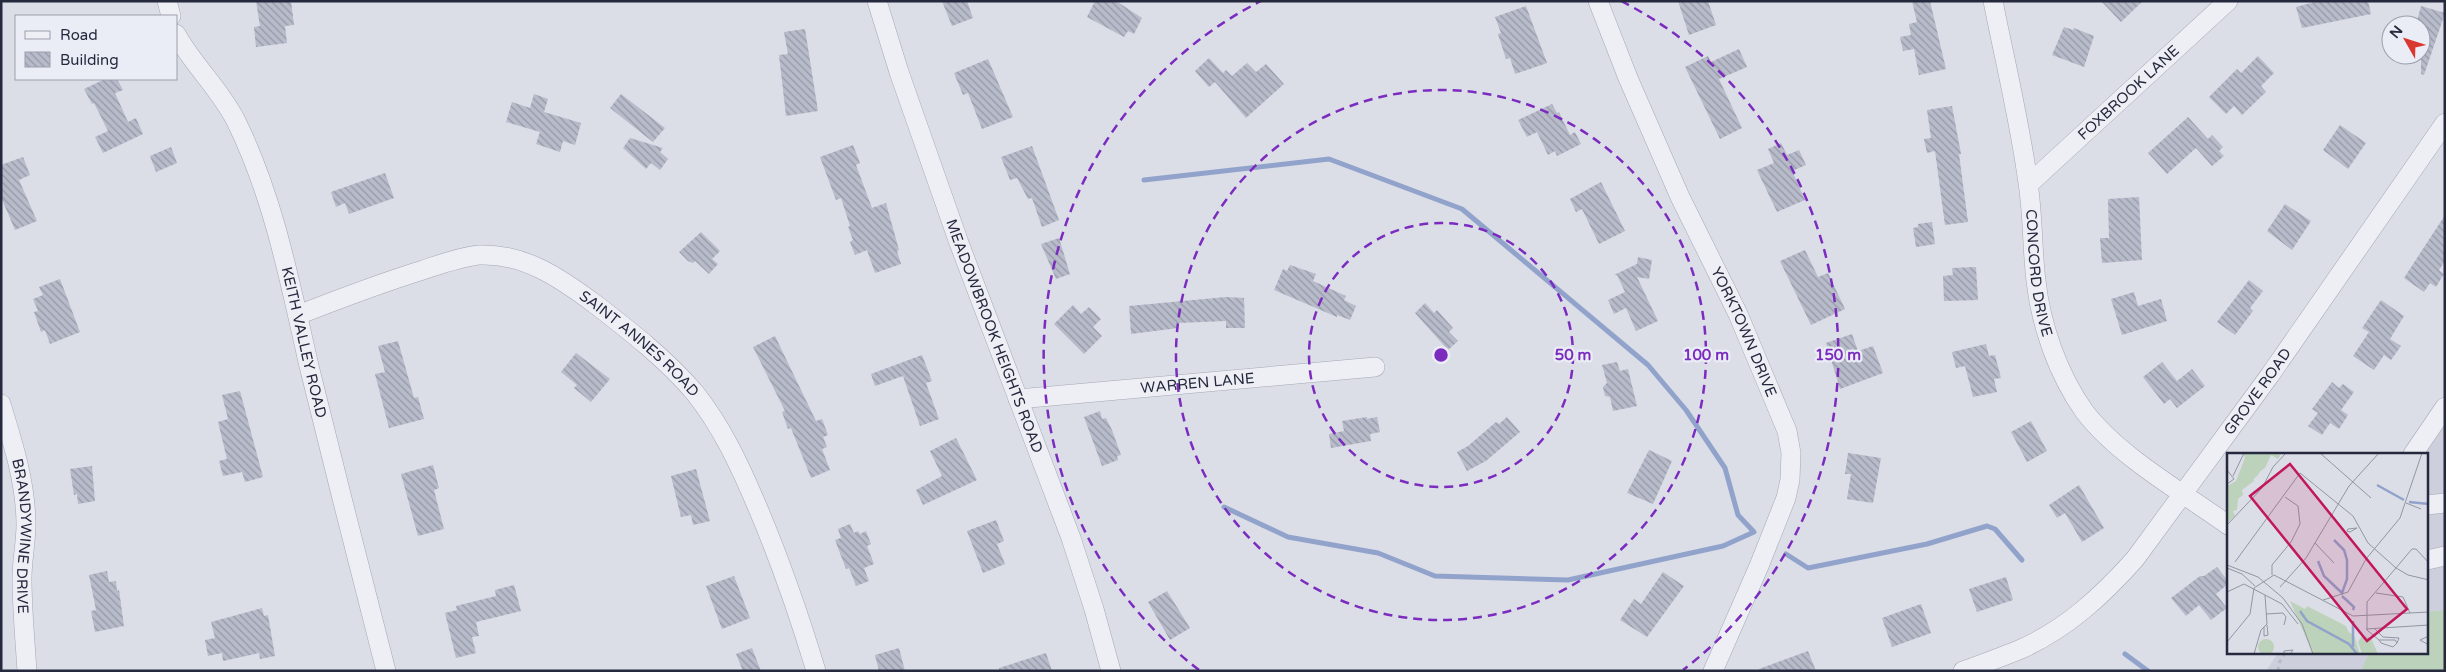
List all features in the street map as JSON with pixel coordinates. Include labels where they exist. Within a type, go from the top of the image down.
[{"type":"street","points":[[167,1],[171,15]]},
{"type":"street","name":"MEADOWBROOK HEIGHTS ROAD","points":[[877,1],[899,72],[959,243],[1071,538],[1094,609],[1111,671]]},
{"type":"street","name":"YORKTOWN DRIVE","points":[[1598,1],[1628,78],[1680,197],[1738,314],[1787,431],[1791,453],[1790,480],[1786,498],[1759,566],[1713,671]]},
{"type":"street","name":"CONCORD DRIVE","points":[[1992,1],[2021,138],[2028,184],[2036,282],[2041,309],[2053,351],[2069,387],[2103,433],[2125,452],[2227,525]]},
{"type":"street","name":"FOXBROOK LANE","points":[[2028,184],[2228,1]]},
{"type":"street","name":"KEITH VALLEY ROAD","points":[[178,38],[187,54],[221,96],[236,120],[284,250],[386,671]]},
{"type":"street","name":"GROVE ROAD","points":[[1963,671],[2021,649],[2054,632],[2084,610],[2111,586],[2135,559],[2270,375],[2445,123]]},
{"type":"street","name":"SAINT ANNES ROAD","points":[[298,314],[386,281],[460,258],[502,256],[546,270],[585,297],[668,365],[695,393],[722,432],[740,467],[774,546],[816,671]]},
{"type":"street","name":"WARREN LANE","points":[[1018,399],[1375,367]]},
{"type":"street","name":"BRANDYWINE DRIVE","points":[[1,404],[13,441],[26,524],[22,576],[27,671]]},
{"type":"street","points":[[2414,453],[2445,407]]},
{"type":"street","points":[[2428,505],[2445,503]]},
{"type":"street","points":[[2428,560],[2445,556]]},
{"type":"path","points":[[2278,671],[2279,663],[2284,654]]},
{"type":"shaded area","points":[[2445,398],[2445,671],[2266,671],[2277,654],[2428,654],[2428,453],[2409,453]]},
{"type":"green space","points":[[2445,610],[2445,671],[2361,671],[2369,654],[2428,654],[2428,612]]},
{"type":"building","points":[[256,1],[291,1],[294,25],[285,26],[287,43],[256,47],[254,27],[260,26]]},
{"type":"building","points":[[942,1],[967,1],[973,18],[952,26]]},
{"type":"building","points":[[1095,1],[1116,1],[1142,18],[1134,34],[1128,31],[1124,37],[1087,17]]},
{"type":"building","points":[[1678,1],[1708,1],[1716,25],[1689,35]]},
{"type":"building","points":[[1912,1],[1930,1],[1946,69],[1919,75],[1914,49],[1903,51],[1900,37],[1911,35],[1909,24],[1917,22]]},
{"type":"building","points":[[2101,1],[2143,1],[2121,22]]},
{"type":"building","points":[[2318,1],[2368,1],[2371,14],[2302,28],[2296,7]]},
{"type":"building","points":[[1526,6],[1547,63],[1515,74],[1510,58],[1506,59],[1498,34],[1501,33],[1495,17]]},
{"type":"building","points":[[2421,6],[2445,13],[2431,54],[2431,15],[2419,15]]},
{"type":"building","points":[[2064,27],[2073,30],[2074,28],[2094,36],[2084,67],[2052,55]]},
{"type":"building","points":[[805,29],[818,111],[786,116],[779,55],[788,54],[784,32]]},
{"type":"building","points":[[1739,49],[1747,67],[1719,79],[1742,128],[1720,139],[1685,67],[1708,56],[1711,62]]},
{"type":"building","points":[[2258,56],[2274,73],[2261,86],[2266,92],[2242,115],[2234,106],[2226,114],[2209,97],[2237,69],[2241,73]]},
{"type":"building","points":[[1209,58],[1223,73],[1226,70],[1232,76],[1247,63],[1256,72],[1266,64],[1284,84],[1246,118],[1215,82],[1209,87],[1195,71]]},
{"type":"building","points":[[988,59],[1013,117],[982,129],[968,93],[963,95],[954,73]]},
{"type":"building","points":[[2421,65],[2427,65],[2424,75],[2421,74]]},
{"type":"building","points":[[103,80],[118,80],[123,90],[115,93],[128,122],[136,118],[143,134],[103,153],[95,137],[108,131],[94,103],[92,104],[84,89]]},
{"type":"building","points":[[534,94],[548,99],[544,112],[581,123],[575,145],[563,141],[560,152],[536,144],[540,132],[506,122],[512,102],[530,108]]},
{"type":"building","points":[[621,94],[665,128],[653,142],[610,108]]},
{"type":"building","points":[[1552,104],[1557,113],[1559,112],[1570,135],[1575,132],[1581,144],[1557,156],[1555,151],[1548,155],[1537,132],[1527,137],[1518,120]]},
{"type":"building","points":[[1952,106],[1961,154],[1959,154],[1968,222],[1945,225],[1935,151],[1927,153],[1924,139],[1931,138],[1927,110]]},
{"type":"building","points":[[2188,117],[2208,139],[2212,135],[2223,147],[2219,151],[2224,156],[2212,166],[2196,148],[2167,174],[2148,153]]},
{"type":"building","points":[[2340,125],[2366,143],[2348,169],[2323,150]]},
{"type":"building","points":[[630,138],[663,148],[660,152],[668,159],[660,170],[651,163],[646,169],[623,148]]},
{"type":"building","points":[[1781,143],[1787,155],[1799,150],[1806,165],[1792,171],[1805,200],[1777,212],[1757,170],[1774,163],[1768,149]]},
{"type":"building","points":[[853,145],[860,163],[856,165],[872,208],[886,203],[899,250],[897,251],[901,264],[875,273],[867,250],[855,255],[850,242],[853,240],[848,227],[850,226],[841,198],[836,200],[820,157]]},
{"type":"building","points":[[1032,146],[1059,220],[1042,227],[1032,198],[1028,199],[1017,178],[1010,180],[1001,157]]},
{"type":"building","points":[[171,147],[177,163],[156,172],[150,156]]},
{"type":"building","points":[[23,157],[30,175],[19,180],[37,221],[15,230],[1,197],[1,165]]},
{"type":"building","points":[[385,173],[394,198],[349,214],[345,203],[336,207],[331,192]]},
{"type":"building","points":[[1601,182],[1625,231],[1599,244],[1582,209],[1576,212],[1570,199]]},
{"type":"building","points":[[2139,197],[2142,260],[2102,263],[2100,238],[2109,238],[2108,199]]},
{"type":"building","points":[[2285,204],[2311,221],[2292,250],[2267,231]]},
{"type":"building","points":[[2445,215],[2445,261],[2439,270],[2444,274],[2436,287],[2430,283],[2424,292],[2404,278]]},
{"type":"building","points":[[1932,222],[1935,244],[1916,247],[1913,228],[1918,227],[1918,224]]},
{"type":"building","points":[[701,232],[720,251],[712,259],[718,264],[709,274],[695,261],[693,263],[688,261],[679,252]]},
{"type":"building","points":[[1059,238],[1070,274],[1056,279],[1041,244]]},
{"type":"building","points":[[1805,250],[1818,277],[1828,273],[1845,309],[1811,325],[1780,261]]},
{"type":"building","points":[[1638,257],[1652,260],[1649,279],[1637,277],[1658,321],[1636,331],[1626,308],[1614,314],[1608,300],[1625,292],[1617,275],[1614,275],[1637,264]]},
{"type":"building","points":[[1290,265],[1316,274],[1313,281],[1346,296],[1344,300],[1356,306],[1350,320],[1337,315],[1337,317],[1274,290],[1283,269],[1287,271]]},
{"type":"building","points":[[1976,267],[1978,300],[1944,301],[1943,276],[1953,275],[1952,268]]},
{"type":"building","points":[[60,279],[80,332],[50,344],[45,330],[41,332],[34,312],[38,311],[33,299],[43,295],[39,287]]},
{"type":"building","points":[[2249,280],[2263,291],[2250,308],[2253,311],[2235,335],[2217,322]]},
{"type":"building","points":[[2134,292],[2138,306],[2161,299],[2167,321],[2122,335],[2111,299]]},
{"type":"building","points":[[1226,297],[1244,298],[1245,328],[1226,328],[1226,321],[1178,323],[1178,328],[1131,334],[1129,306]]},
{"type":"building","points":[[2381,300],[2404,316],[2390,339],[2401,346],[2391,360],[2384,355],[2374,370],[2353,356],[2369,332],[2362,328]]},
{"type":"building","points":[[1425,303],[1434,313],[1437,310],[1453,328],[1449,332],[1458,341],[1448,350],[1415,313]]},
{"type":"building","points":[[1073,305],[1081,314],[1089,307],[1101,319],[1093,327],[1102,336],[1084,354],[1054,324]]},
{"type":"building","points":[[1852,334],[1858,351],[1873,346],[1883,373],[1840,389],[1826,343]]},
{"type":"building","points":[[775,336],[816,421],[822,419],[828,435],[823,437],[827,447],[822,449],[830,470],[811,478],[791,428],[788,429],[782,412],[785,411],[753,347]]},
{"type":"building","points":[[398,341],[414,398],[418,397],[424,419],[389,428],[375,374],[385,372],[378,346]]},
{"type":"building","points":[[1986,344],[1989,356],[1995,355],[2001,378],[1994,379],[1997,392],[1973,397],[1965,366],[1956,368],[1952,352]]},
{"type":"building","points":[[576,353],[610,379],[591,402],[574,388],[577,385],[561,372]]},
{"type":"building","points":[[922,355],[932,381],[926,383],[939,419],[920,426],[903,376],[875,386],[871,374]]},
{"type":"building","points":[[1617,362],[1620,371],[1628,369],[1637,406],[1613,411],[1610,397],[1605,396],[1603,387],[1607,383],[1602,365]]},
{"type":"building","points":[[2162,362],[2177,381],[2192,369],[2205,386],[2177,408],[2170,399],[2164,404],[2143,377]]},
{"type":"building","points":[[2332,382],[2339,388],[2343,384],[2354,392],[2341,410],[2348,415],[2339,429],[2330,423],[2322,435],[2308,426],[2318,413],[2312,409]]},
{"type":"building","points":[[240,391],[263,477],[245,482],[242,472],[223,476],[219,461],[227,459],[218,422],[228,419],[222,395]]},
{"type":"building","points":[[1100,411],[1102,419],[1106,418],[1112,430],[1121,455],[1117,456],[1118,460],[1102,466],[1084,417]]},
{"type":"building","points":[[1367,417],[1367,419],[1377,417],[1380,432],[1370,434],[1371,441],[1331,448],[1329,434],[1344,431],[1342,421]]},
{"type":"building","points":[[1507,417],[1520,432],[1486,461],[1467,471],[1457,452],[1468,446],[1496,422],[1499,424]]},
{"type":"building","points":[[2031,421],[2047,451],[2027,462],[2011,432]]},
{"type":"building","points":[[956,438],[977,480],[923,505],[916,490],[942,476],[930,451]]},
{"type":"building","points":[[1649,450],[1672,461],[1653,504],[1627,493]]},
{"type":"building","points":[[1848,453],[1881,458],[1873,503],[1847,499],[1851,474],[1845,474]]},
{"type":"building","points":[[433,465],[439,488],[434,490],[444,529],[418,536],[401,474]]},
{"type":"building","points":[[92,466],[95,501],[78,504],[77,494],[74,495],[70,469]]},
{"type":"building","points":[[696,469],[710,521],[693,525],[691,515],[681,517],[671,476]]},
{"type":"building","points":[[2079,485],[2104,528],[2082,542],[2065,513],[2057,518],[2049,505]]},
{"type":"building","points":[[996,520],[1004,541],[997,544],[1005,564],[983,573],[967,531]]},
{"type":"building","points":[[850,524],[854,533],[858,531],[860,534],[866,531],[871,544],[867,546],[874,564],[864,568],[869,581],[856,586],[849,568],[846,569],[835,540],[841,538],[838,529]]},
{"type":"building","points":[[2217,567],[2227,580],[2227,585],[2216,594],[2227,608],[2211,620],[2199,605],[2186,616],[2171,598],[2200,576],[2204,576]]},
{"type":"building","points":[[107,571],[109,582],[116,581],[117,591],[119,590],[124,626],[95,632],[91,611],[96,610],[89,575]]},
{"type":"building","points":[[1663,572],[1684,586],[1647,637],[1620,620],[1634,599],[1641,604]]},
{"type":"building","points":[[734,576],[750,618],[722,629],[706,586]]},
{"type":"building","points":[[2006,577],[2013,600],[1977,612],[1969,589]]},
{"type":"building","points":[[514,585],[521,611],[476,622],[479,636],[472,637],[476,653],[456,658],[445,613],[457,610],[456,606],[496,596],[495,590]]},
{"type":"building","points":[[1167,591],[1190,628],[1170,640],[1148,602]]},
{"type":"building","points":[[1921,604],[1931,633],[1892,647],[1882,618]]},
{"type":"building","points":[[262,608],[264,616],[268,615],[275,656],[260,659],[259,653],[223,661],[222,653],[208,656],[205,640],[215,638],[211,622]]},
{"type":"building","points":[[752,648],[761,671],[743,671],[736,654]]},
{"type":"building","points":[[899,648],[905,671],[879,671],[875,655]]},
{"type":"building","points":[[1808,651],[1816,671],[1759,671],[1759,669]]},
{"type":"building","points":[[1046,653],[1052,671],[999,671],[999,668]]},
{"type":"waterway","points":[[1144,180],[1329,159],[1462,209],[1648,365],[1686,410],[1725,468],[1738,515],[1754,532],[1723,546],[1568,580],[1435,576],[1378,553],[1288,537],[1224,507]]},
{"type":"waterway","points":[[1786,554],[1808,568],[1927,544],[1987,526],[1995,529],[2022,560]]},
{"type":"waterway","points":[[2125,654],[2148,671]]}]
